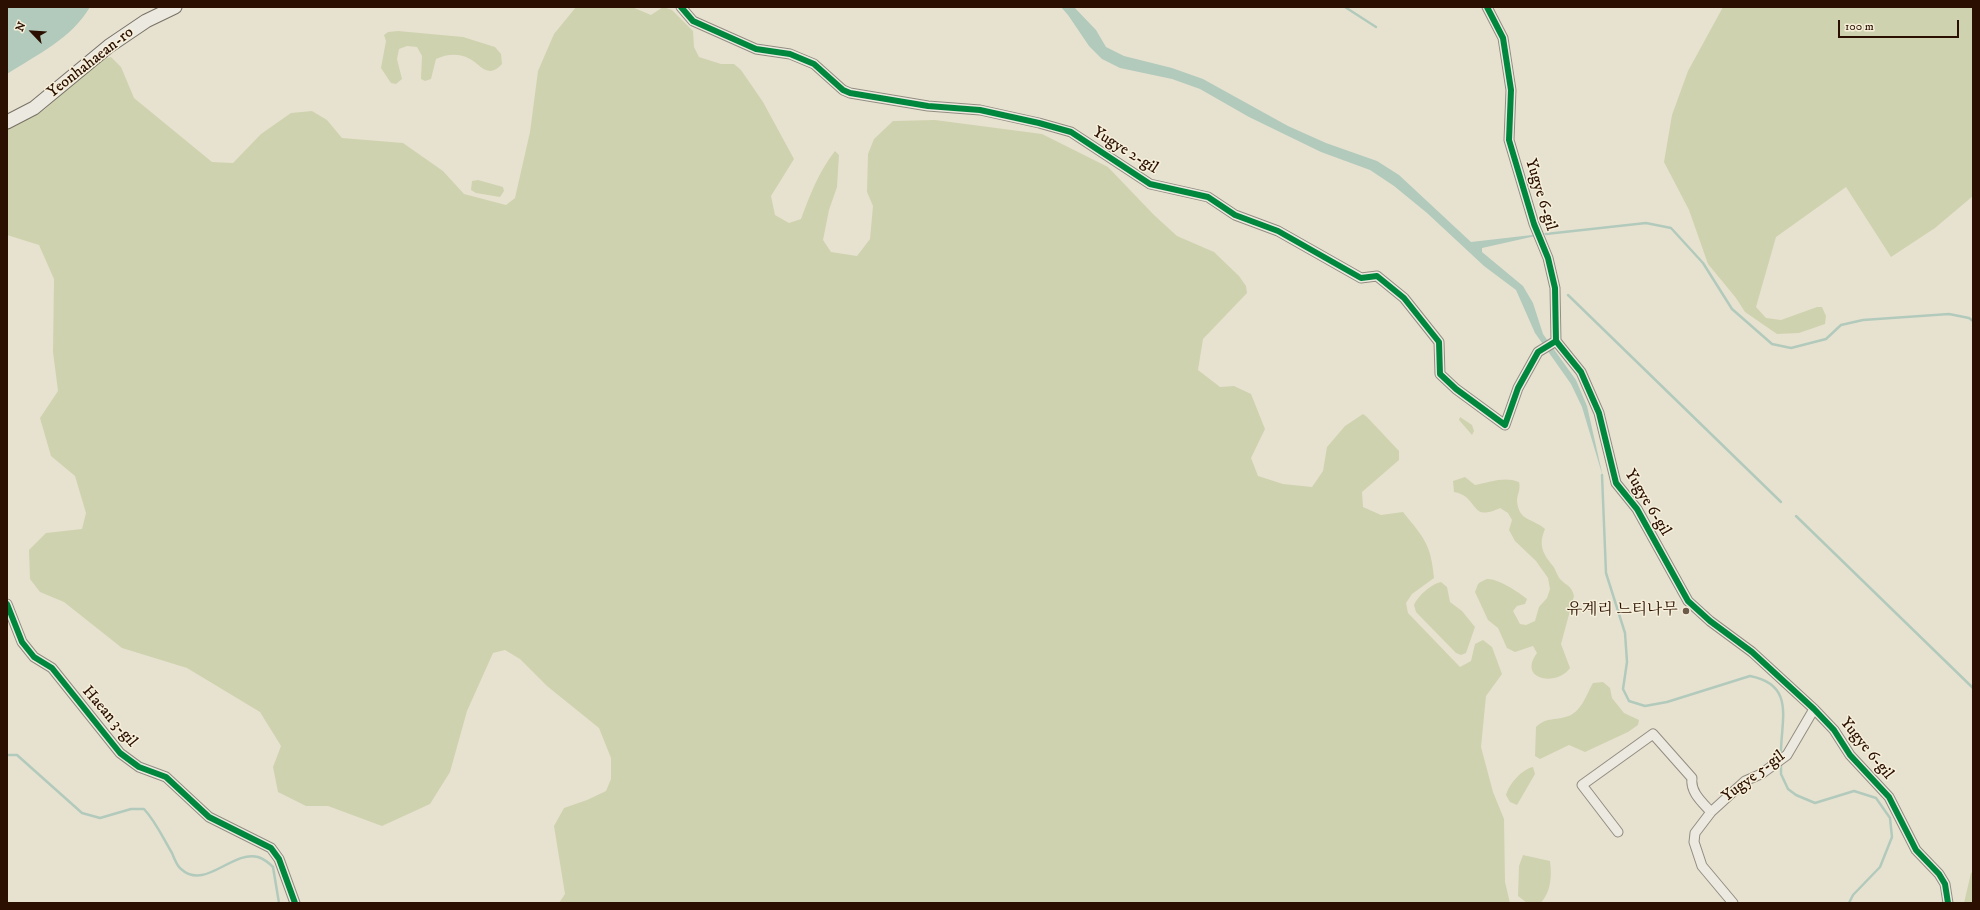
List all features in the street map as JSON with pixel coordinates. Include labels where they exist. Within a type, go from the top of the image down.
[{"type":"street","name":"Yeonhahaean-ro","points":[[7,122],[34,108],[109,46],[146,21],[176,7]]},
{"type":"street","name":"Yugye 2-gil","points":[[681,7],[693,21],[756,49],[790,54],[814,64],[843,90],[850,94],[928,106],[980,110],[1039,122],[1071,132],[1150,184],[1208,197],[1235,215],[1278,231],[1361,278],[1377,276],[1404,298],[1439,342],[1440,374],[1456,389],[1505,425],[1518,388],[1538,352],[1556,341]]},
{"type":"street","name":"Yugye 6-gil","points":[[1487,7],[1503,38],[1511,90],[1509,140],[1534,224],[1548,258],[1555,288],[1556,341],[1581,372],[1596,406],[1616,483],[1637,509],[1688,601],[1710,621],[1752,652],[1814,709],[1834,730],[1850,756],[1889,797],[1916,850],[1939,874],[1945,884],[1948,903]]},
{"type":"street","name":"Haean 3-gil","points":[[7,604],[22,642],[34,657],[52,668],[120,753],[139,767],[166,777],[209,817],[254,838],[271,848],[279,859],[295,903]]},
{"type":"street","name":"Yugye 5-gil","points":[[1733,903],[1702,866],[1694,842],[1695,833],[1711,812],[1745,781],[1768,769],[1787,755],[1814,709]]},
{"type":"street","points":[[1618,832],[1582,785],[1653,734],[1692,778],[1691,785],[1696,794],[1711,812]]},
{"type":"shaded area","points":[[7,7],[90,7],[64,37],[7,74]]},
{"type":"shaded area","points":[[576,7],[632,7],[651,15],[663,7],[672,10],[693,31],[694,47],[699,57],[721,64],[734,64],[741,70],[763,102],[794,159],[771,196],[775,215],[789,223],[801,219],[811,192],[835,151],[839,155],[837,187],[829,210],[823,240],[831,252],[857,256],[870,239],[873,206],[867,192],[868,154],[874,139],[893,121],[935,120],[1042,134],[1108,167],[1154,215],[1177,236],[1214,252],[1239,276],[1246,286],[1247,293],[1203,339],[1198,370],[1220,387],[1234,386],[1251,394],[1265,429],[1251,458],[1258,476],[1283,484],[1312,487],[1323,471],[1327,447],[1345,426],[1363,414],[1399,451],[1399,460],[1362,492],[1363,507],[1381,515],[1403,512],[1421,535],[1431,557],[1434,578],[1412,594],[1406,603],[1408,613],[1460,667],[1471,661],[1475,644],[1483,640],[1492,647],[1502,674],[1486,696],[1481,747],[1493,792],[1504,819],[1505,882],[1510,903],[559,903],[565,894],[554,826],[564,808],[587,800],[606,791],[611,779],[611,758],[599,728],[547,686],[520,659],[505,650],[493,653],[467,711],[450,772],[430,804],[382,826],[328,806],[306,806],[278,792],[273,767],[281,746],[260,712],[187,668],[122,648],[64,602],[40,592],[30,579],[29,550],[46,533],[82,529],[86,513],[75,476],[51,456],[40,418],[58,391],[53,352],[54,279],[39,245],[7,235],[7,130],[44,110],[101,59],[111,57],[121,67],[134,98],[212,162],[233,163],[261,134],[291,113],[312,111],[327,120],[342,138],[403,143],[443,171],[464,194],[506,205],[515,198],[530,132],[538,71],[554,34]]},
{"type":"shaded area","points":[[1061,7],[1074,7],[1096,30],[1106,47],[1124,56],[1172,68],[1203,79],[1288,126],[1326,143],[1377,161],[1399,175],[1471,242],[1549,233],[1482,248],[1482,252],[1523,286],[1533,303],[1543,334],[1576,380],[1587,406],[1603,477],[1582,407],[1571,384],[1535,333],[1516,290],[1484,266],[1427,213],[1394,186],[1370,170],[1321,152],[1249,117],[1200,89],[1172,79],[1120,68],[1102,59],[1089,46]]},
{"type":"shaded area","points":[[1723,7],[1973,7],[1973,196],[1935,228],[1891,257],[1846,187],[1776,237],[1756,307],[1766,318],[1781,320],[1817,307],[1822,307],[1826,316],[1825,324],[1799,333],[1777,334],[1745,312],[1736,298],[1708,264],[1689,210],[1664,162],[1672,115],[1688,71]]},
{"type":"shaded area","points":[[398,31],[463,37],[495,47],[501,54],[502,64],[493,71],[489,71],[485,70],[466,57],[457,55],[444,56],[436,59],[431,79],[425,81],[421,79],[422,56],[417,47],[407,46],[399,49],[397,59],[402,79],[396,84],[391,83],[381,68],[386,41],[384,35],[388,32]]},
{"type":"shaded area","points":[[478,180],[503,187],[504,191],[500,197],[476,193],[471,190],[472,181]]},
{"type":"shaded area","points":[[1460,417],[1472,425],[1474,431],[1472,435],[1459,420]]},
{"type":"shaded area","points":[[1465,477],[1475,485],[1503,480],[1514,480],[1519,482],[1520,487],[1517,501],[1518,508],[1527,519],[1545,529],[1542,540],[1544,553],[1563,582],[1571,588],[1574,596],[1561,644],[1570,668],[1564,674],[1549,679],[1541,678],[1535,675],[1532,669],[1532,662],[1537,653],[1533,646],[1515,652],[1507,648],[1498,628],[1488,620],[1475,592],[1478,584],[1483,580],[1491,579],[1502,583],[1527,599],[1525,604],[1517,606],[1513,611],[1520,624],[1526,625],[1535,621],[1539,607],[1547,598],[1550,589],[1548,578],[1536,561],[1515,541],[1509,530],[1512,520],[1508,513],[1500,508],[1483,513],[1475,508],[1468,499],[1454,492],[1453,481]]},
{"type":"shaded area","points":[[1441,582],[1447,587],[1450,602],[1462,611],[1475,627],[1466,653],[1461,655],[1456,653],[1416,612],[1414,605],[1425,591],[1433,585]]},
{"type":"shaded area","points":[[1603,682],[1610,688],[1612,698],[1624,713],[1639,720],[1638,725],[1628,732],[1585,752],[1569,745],[1540,759],[1535,756],[1536,727],[1547,720],[1571,715],[1579,708],[1593,683]]},
{"type":"shaded area","points":[[1533,767],[1535,774],[1517,805],[1510,802],[1506,795],[1510,786],[1520,774]]},
{"type":"shaded area","points":[[1523,855],[1550,861],[1551,872],[1549,888],[1541,903],[1527,903],[1518,896],[1519,866]]},
{"type":"shaded area","points":[[1973,872],[1973,903],[1964,903],[1971,873]]},
{"type":"waterway","points":[[1345,7],[1376,27]]},
{"type":"waterway","points":[[1546,234],[1646,223],[1671,228],[1703,263],[1732,309],[1772,344],[1791,348],[1826,339],[1841,325],[1863,320],[1949,314],[1969,318],[1973,321]]},
{"type":"waterway","points":[[1568,295],[1781,502]]},
{"type":"waterway","points":[[1602,475],[1606,573],[1625,633],[1627,662],[1623,689],[1629,701],[1645,706],[1667,702],[1750,676],[1765,681],[1775,688],[1780,696],[1783,707],[1781,756]]},
{"type":"waterway","points":[[1796,516],[1973,688]]},
{"type":"waterway","points":[[7,755],[17,755],[82,813],[100,818],[131,809],[144,809],[159,830],[178,866],[190,875],[209,873],[238,859],[248,856],[262,859],[273,867],[279,903]]},
{"type":"waterway","points":[[1781,763],[1781,774],[1788,789],[1796,795],[1815,803],[1854,791],[1876,798],[1890,818],[1892,837],[1880,867],[1853,895],[1849,903]]},
{"type":"cycle path","points":[[681,7],[693,21],[756,49],[790,54],[814,64],[843,90],[850,93],[928,106],[980,110],[1039,123],[1071,132],[1150,184],[1208,197],[1235,215],[1278,231],[1361,278],[1377,276],[1404,298],[1439,342],[1440,374],[1456,389],[1505,425],[1518,388],[1538,352],[1556,341]]},
{"type":"cycle path","points":[[1487,7],[1503,38],[1511,90],[1509,140],[1534,224],[1548,258],[1555,288],[1556,341],[1581,372],[1599,413],[1616,483],[1637,509],[1688,601],[1710,621],[1752,652],[1814,709],[1834,730],[1850,755],[1889,797],[1916,850],[1939,874],[1945,884],[1948,903]]},
{"type":"cycle path","points":[[7,604],[22,642],[34,657],[52,668],[120,753],[139,767],[166,777],[209,817],[271,848],[279,859],[295,903]]},
{"type":"place","name":"유계리 느티나무","points":[[1686,611]]}]
